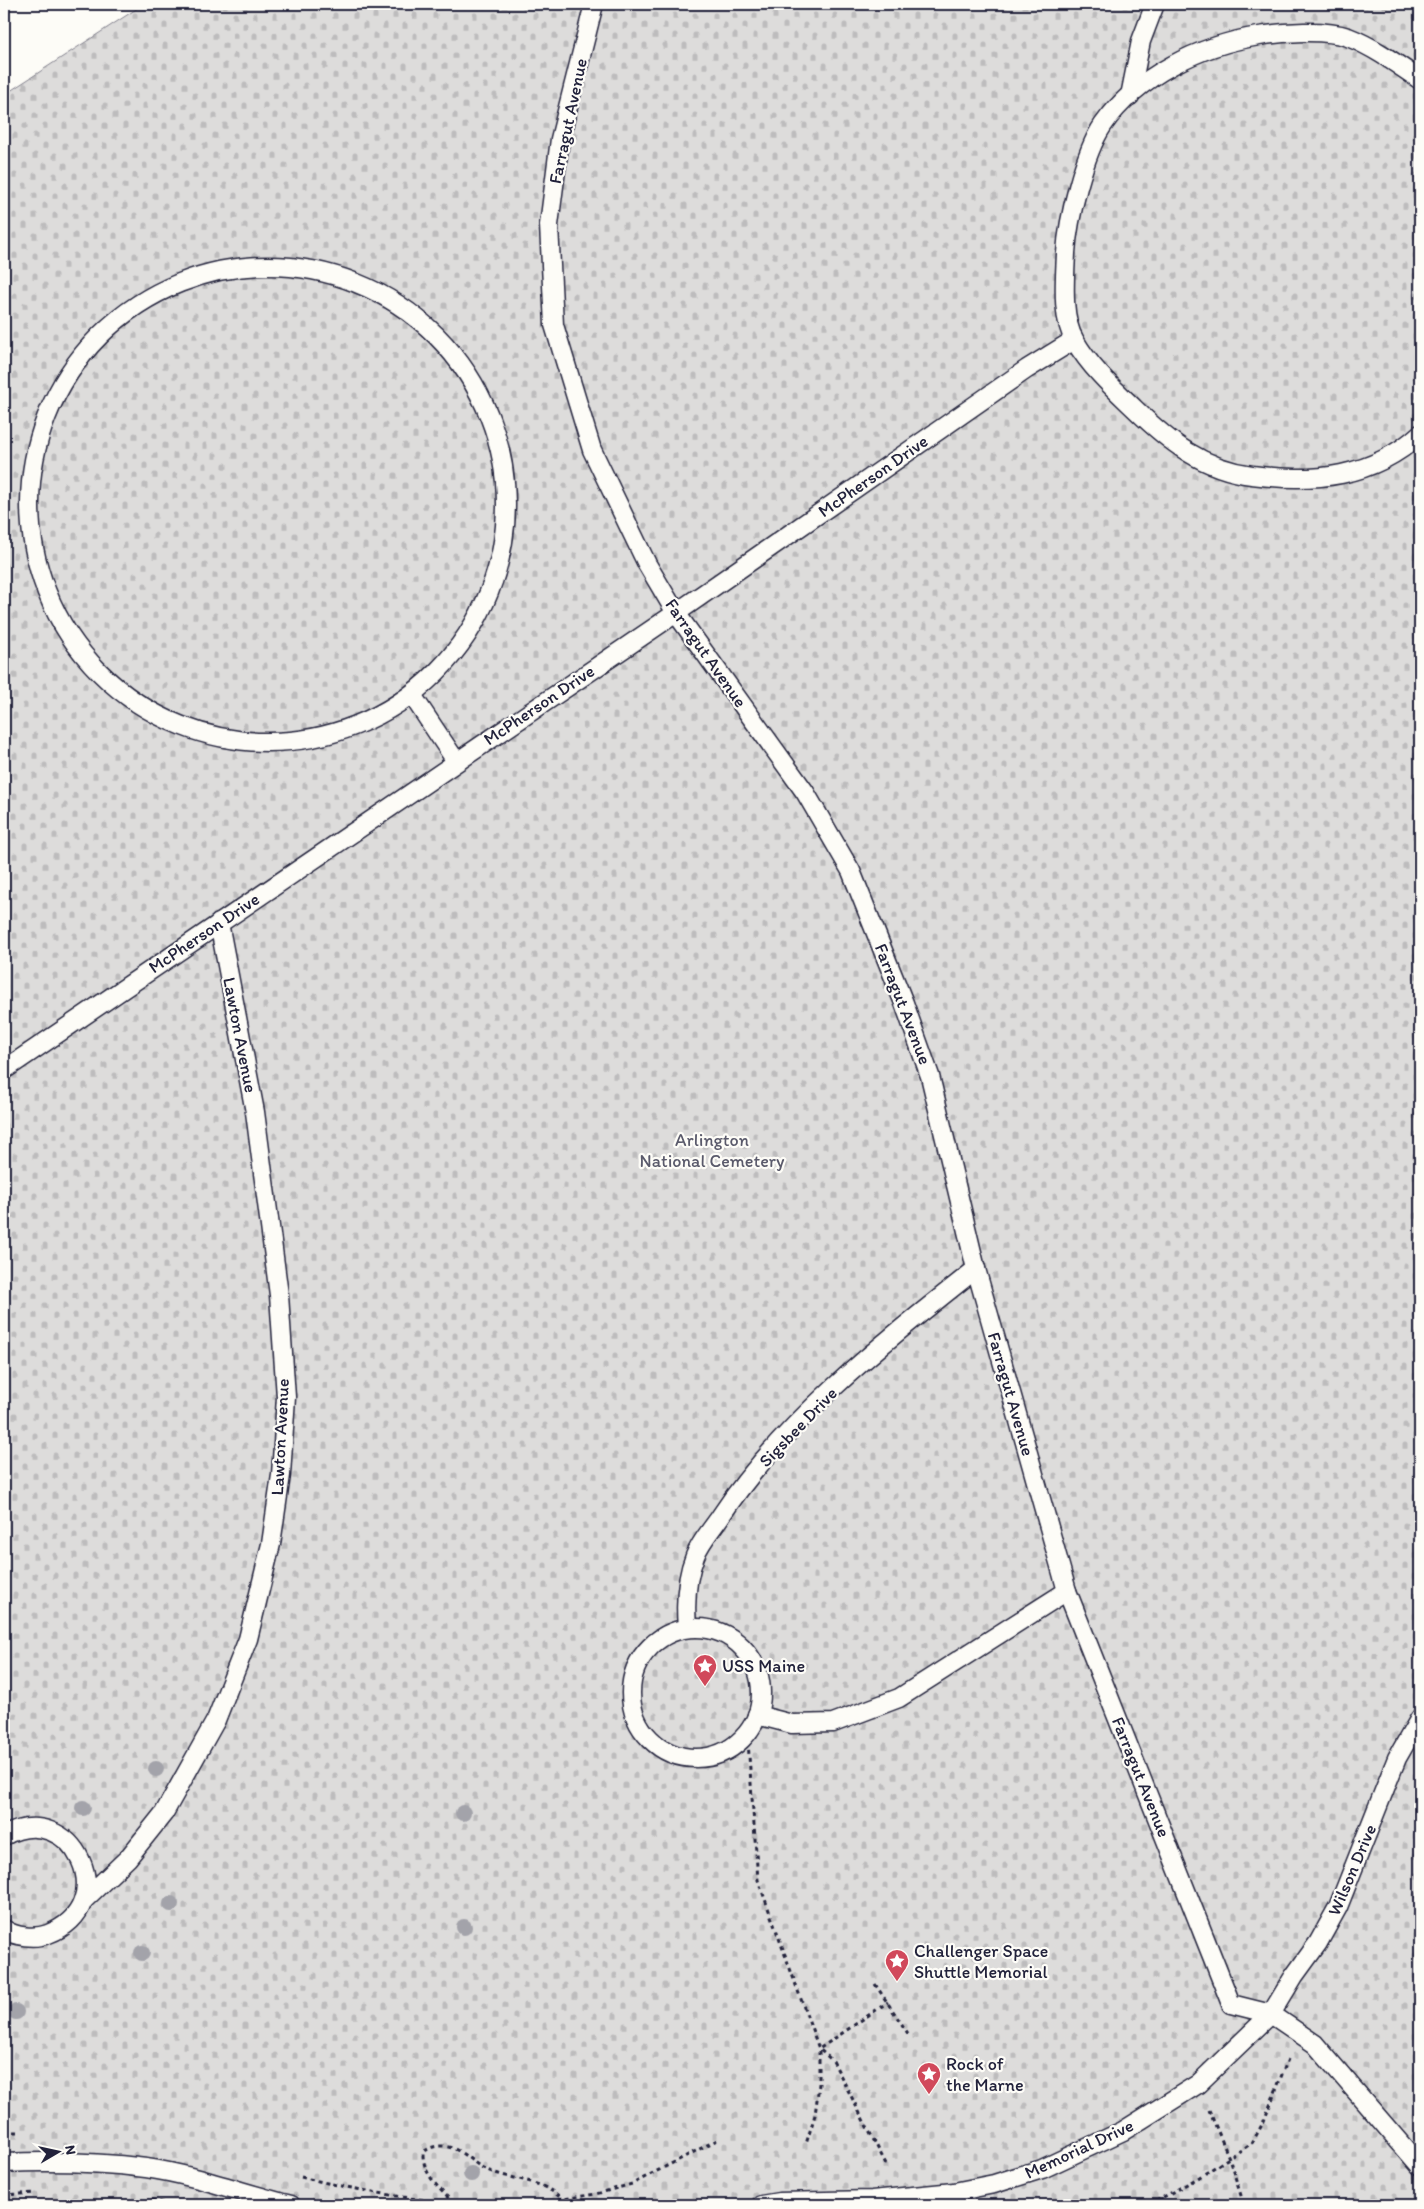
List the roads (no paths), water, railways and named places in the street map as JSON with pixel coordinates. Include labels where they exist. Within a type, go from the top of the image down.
[{"type":"lane","name":"Farragut Avenue","points":[[594,4],[560,139],[548,225],[554,325],[592,450],[647,564],[676,613],[805,792],[851,871],[901,994],[930,1076],[976,1269],[1067,1591],[1231,2004],[1271,2014]]},
{"type":"lane","points":[[1130,96],[1141,41],[1156,4]]},
{"type":"lane","points":[[1420,80],[1384,55],[1346,36],[1308,32],[1282,33],[1239,39],[1191,54],[1162,71],[1130,96],[1103,126],[1084,166],[1067,230],[1066,309],[1074,340],[1104,380],[1153,427],[1191,456],[1231,472],[1277,478],[1319,478],[1362,470],[1410,443],[1420,434]]},
{"type":"lane","points":[[274,265],[319,271],[362,285],[402,306],[438,336],[466,372],[488,412],[502,456],[506,501],[502,546],[490,591],[470,632],[442,668],[412,695],[374,718],[337,732],[298,740],[258,742],[219,737],[182,726],[146,708],[114,685],[86,657],[64,624],[55,606],[47,588],[36,550],[31,511],[33,471],[41,433],[56,396],[77,362],[107,328],[144,300],[185,280],[228,268],[274,265]]},
{"type":"lane","name":"McPherson Drive","points":[[4,1070],[676,613],[1027,369],[1074,340]]},
{"type":"lane","points":[[412,695],[456,761]]},
{"type":"lane","name":"Lawton Avenue","points":[[4,1929],[25,1937],[43,1936],[60,1930],[74,1917],[83,1901],[128,1858],[164,1813],[216,1720],[248,1639],[271,1544],[281,1475],[286,1397],[279,1295],[255,1112],[219,923]]},
{"type":"lane","name":"Sigsbee Drive","points":[[687,1627],[685,1599],[695,1555],[735,1494],[802,1417],[904,1326],[976,1269]]},
{"type":"lane","points":[[757,1715],[792,1724],[833,1723],[899,1698],[1067,1591]]},
{"type":"lane","points":[[687,1627],[706,1628],[726,1635],[743,1647],[755,1664],[761,1685],[760,1708],[757,1715],[752,1728],[737,1744],[717,1755],[695,1758],[674,1754],[654,1743],[640,1726],[633,1706],[632,1686],[638,1666],[649,1648],[665,1635],[687,1627]]},
{"type":"lane","name":"Wilson Drive","points":[[1271,2014],[1294,1976],[1318,1943],[1338,1907],[1398,1758],[1420,1718]]},
{"type":"lane","points":[[4,1836],[18,1830],[30,1828],[52,1832],[65,1840],[78,1854],[83,1863],[86,1887],[83,1901]]},
{"type":"lane","points":[[1271,2014],[1314,2044],[1420,2166]]},
{"type":"lane","name":"Memorial Drive","points":[[761,2205],[779,2202],[872,2200],[954,2192],[994,2184],[1042,2169],[1123,2131],[1198,2084],[1271,2014]]},
{"type":"lane","points":[[4,2163],[66,2161],[147,2169],[182,2176],[291,2205]]},
{"type":"place","name":"USS Maine","points":[[705,1687]]},
{"type":"place","name":"Challenger Space Shuttle Memorial","points":[[897,1982]]},
{"type":"place","name":"Rock of the Marne","points":[[929,2095]]},
{"type":"park label","name":"Arlington National Cemetery","points":[[712,1150]]}]
